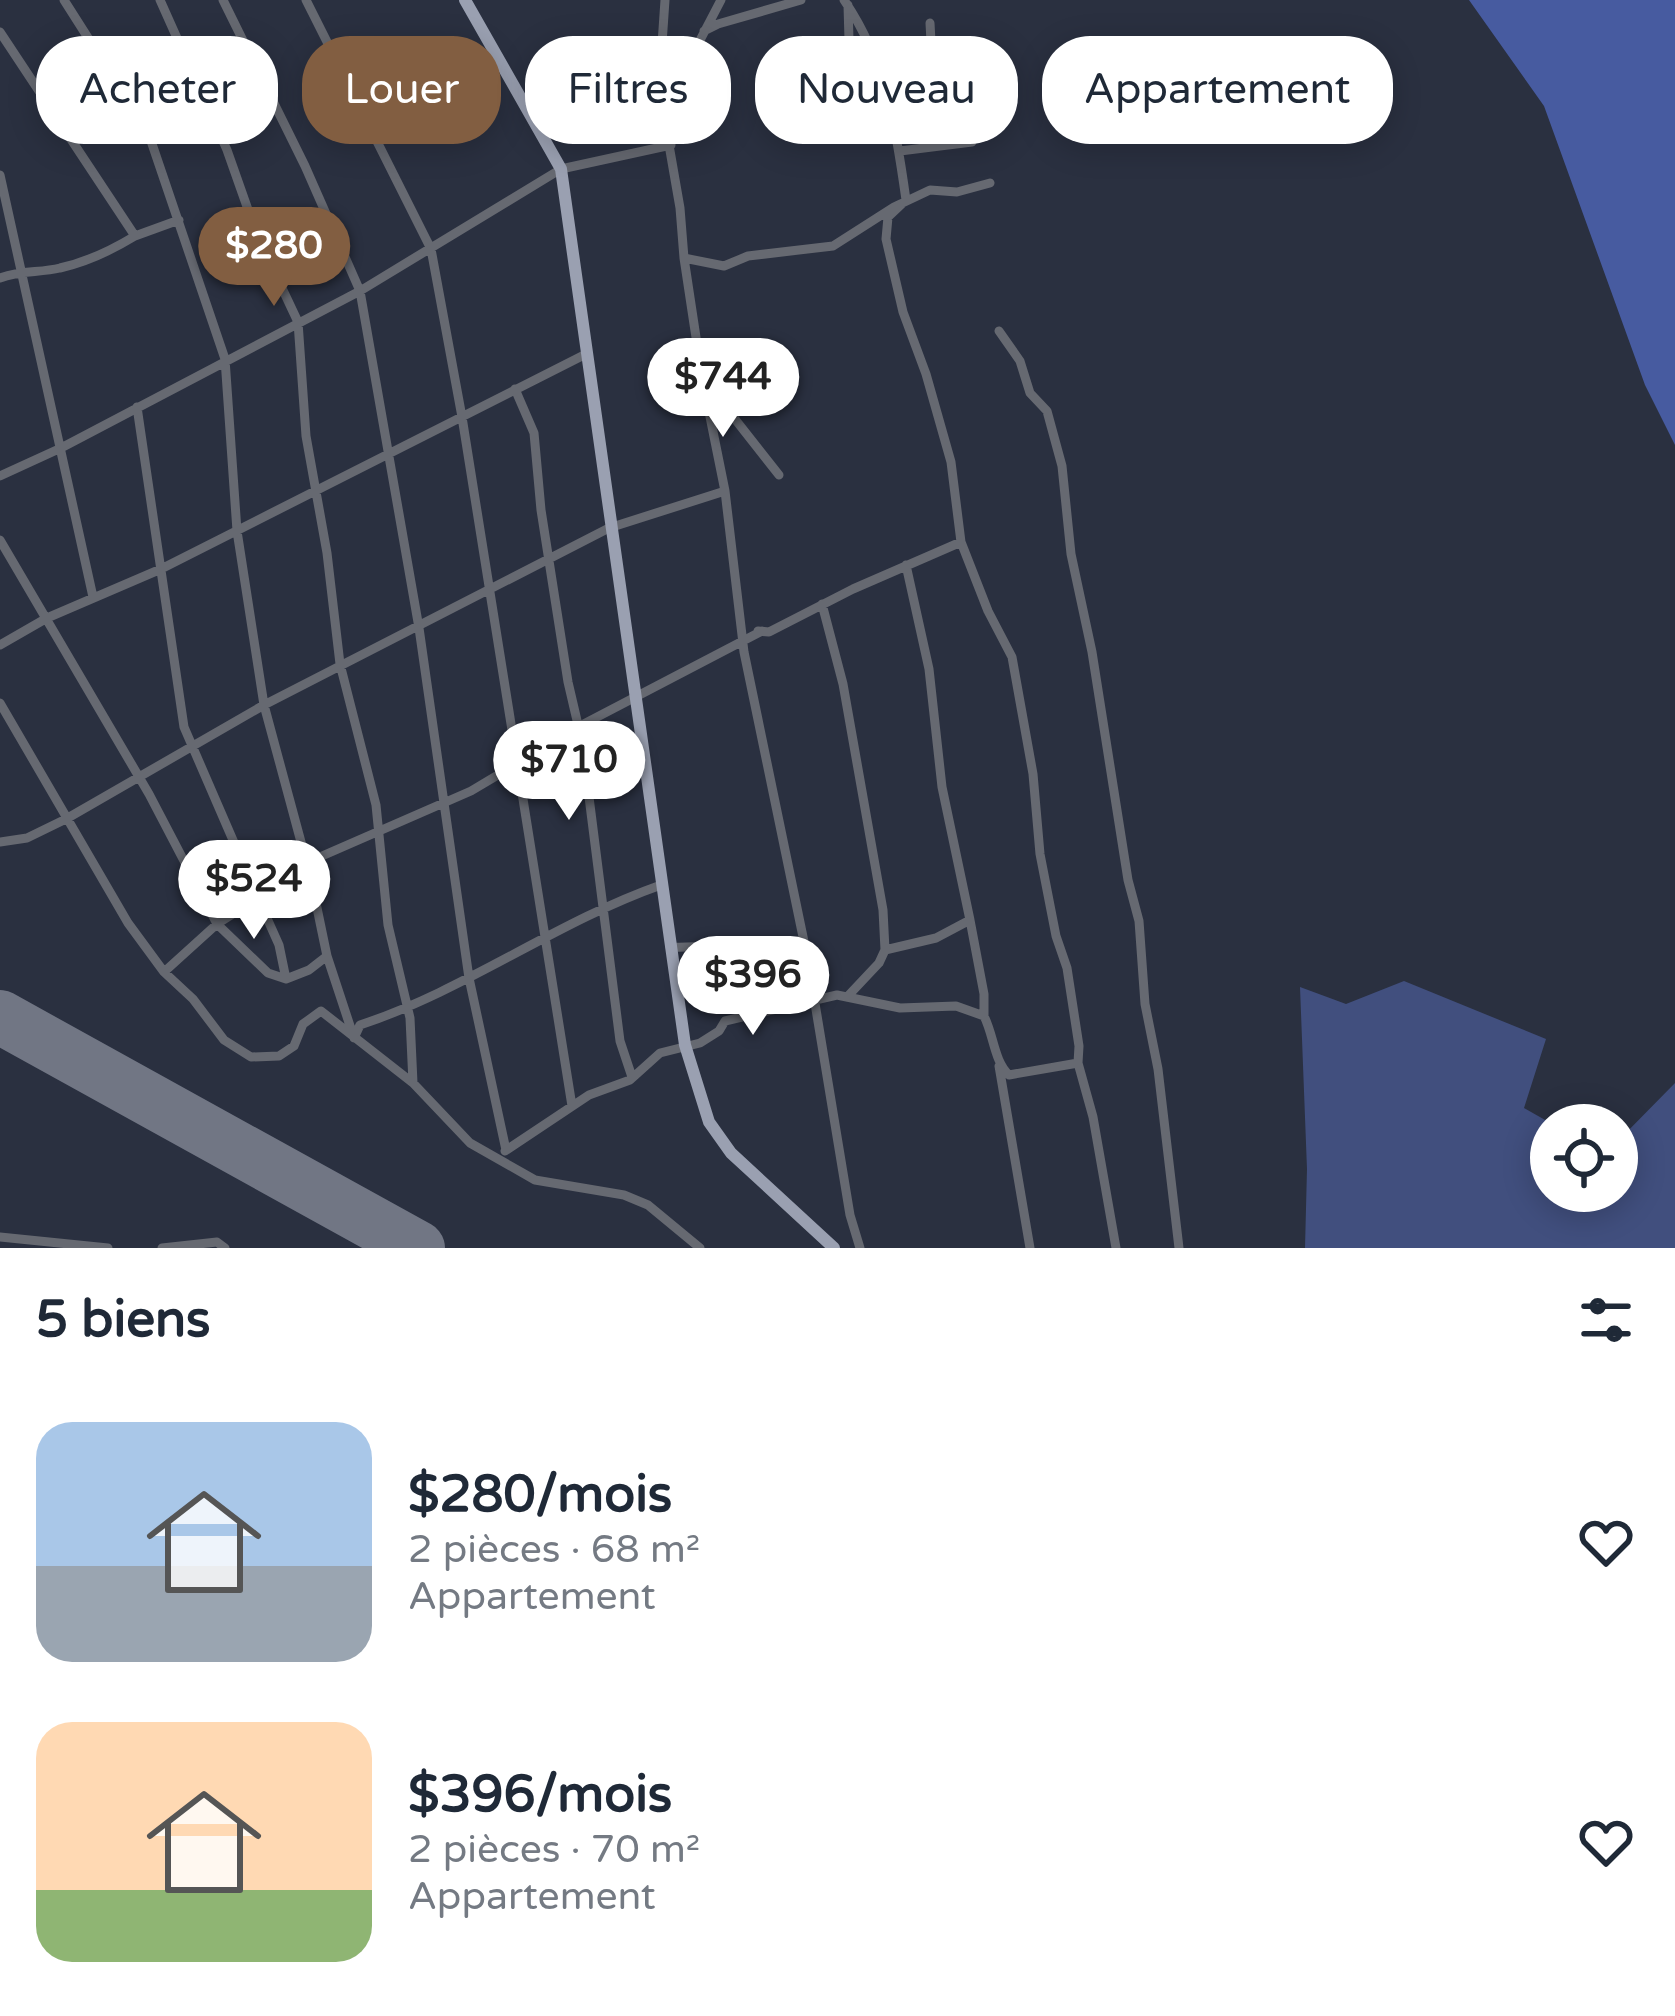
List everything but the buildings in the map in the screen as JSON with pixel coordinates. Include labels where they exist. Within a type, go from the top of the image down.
[{"type":"main road","points":[[464,0],[561,169],[686,1045],[710,1122],[731,1153],[834,1248]]},
{"type":"street","points":[[64,0],[148,132],[225,359],[237,531],[264,705],[327,956],[354,1039]]},
{"type":"street","points":[[160,0],[226,150],[256,235],[298,322],[304,416],[340,664],[380,831],[388,925],[409,1009],[413,1083]]},
{"type":"street","points":[[223,0],[360,291],[419,628],[469,978],[503,1155]]},
{"type":"street","points":[[306,0],[430,249],[462,417],[572,1106]]},
{"type":"street","points":[[663,36],[665,0]]},
{"type":"street","points":[[702,36],[721,0]]},
{"type":"street","points":[[704,31],[801,0]]},
{"type":"street","points":[[846,3],[849,36]]},
{"type":"street","points":[[846,3],[864,36]]},
{"type":"street","points":[[930,23],[931,36]]},
{"type":"street","points":[[0,32],[135,236]]},
{"type":"street","points":[[898,144],[906,200]]},
{"type":"street","points":[[900,151],[956,144]]},
{"type":"street","points":[[0,476],[360,291],[561,169],[670,146],[701,377],[725,491],[743,642],[860,1248]]},
{"type":"street","points":[[0,175],[93,597]]},
{"type":"street","points":[[684,258],[724,266],[748,256],[833,246],[930,190],[958,191],[990,183]]},
{"type":"street","points":[[906,200],[888,217],[886,238],[903,312],[951,462],[961,542],[1012,657],[1033,774],[1040,854],[1076,1019],[1078,1063],[1093,1117],[1116,1248]]},
{"type":"street","points":[[0,278],[58,268],[179,220]]},
{"type":"street","points":[[999,331],[1020,361],[1030,393],[1047,411],[1062,466],[1071,554],[1139,921],[1145,1004],[1158,1069],[1179,1248]]},
{"type":"street","points":[[0,645],[46,618],[237,531],[586,354]]},
{"type":"street","points":[[701,377],[779,475]]},
{"type":"street","points":[[514,389],[534,433],[541,510],[578,727],[620,1041],[632,1077]]},
{"type":"street","points":[[137,407],[184,728],[279,945],[286,979]]},
{"type":"street","points":[[0,842],[27,838],[66,820],[340,664],[609,529],[725,491]]},
{"type":"street","points":[[0,540],[138,776],[217,924],[268,973],[286,979],[327,956]]},
{"type":"street","points":[[742,629],[769,632],[961,542]]},
{"type":"street","points":[[906,565],[929,669],[951,836],[984,994],[984,1016],[994,1035],[1030,1248]]},
{"type":"street","points":[[822,604],[843,685],[883,910],[884,950],[879,963],[847,997]]},
{"type":"street","points":[[164,972],[217,924],[258,898],[311,879],[322,856],[444,802],[762,631]]},
{"type":"street","points":[[0,703],[128,923],[224,1040],[251,1057],[279,1056],[294,1046],[303,1024],[321,1011],[413,1083],[470,1143],[503,1155],[535,1180],[648,1204],[700,1248]]},
{"type":"street","points":[[354,1039],[360,1025],[409,1009],[604,905],[661,885]]},
{"type":"street","points":[[884,950],[936,938],[970,920]]},
{"type":"street","points":[[670,947],[752,943],[776,946],[808,961]]},
{"type":"street","points":[[503,1155],[572,1106],[632,1077],[660,1053],[700,1042],[725,1021],[815,998],[847,997],[900,1008],[956,1006],[984,1016]]},
{"type":"street","points":[[999,1066],[1010,1075],[1078,1063]]},
{"type":"street","points":[[0,1238],[108,1248]]},
{"type":"street","points":[[162,1248],[217,1242],[226,1248]]},
{"type":"shaded area","points":[[1469,0],[1675,0],[1675,445],[1645,385],[1544,106]]},
{"type":"shaded area","points":[[1404,981],[1546,1039],[1524,1108],[1530,1111],[1530,1212],[1638,1212],[1638,1121],[1675,1083],[1675,1248],[1305,1248],[1300,987],[1346,1004]]},
{"type":"runway","points":[[0,1017],[418,1248]]}]
